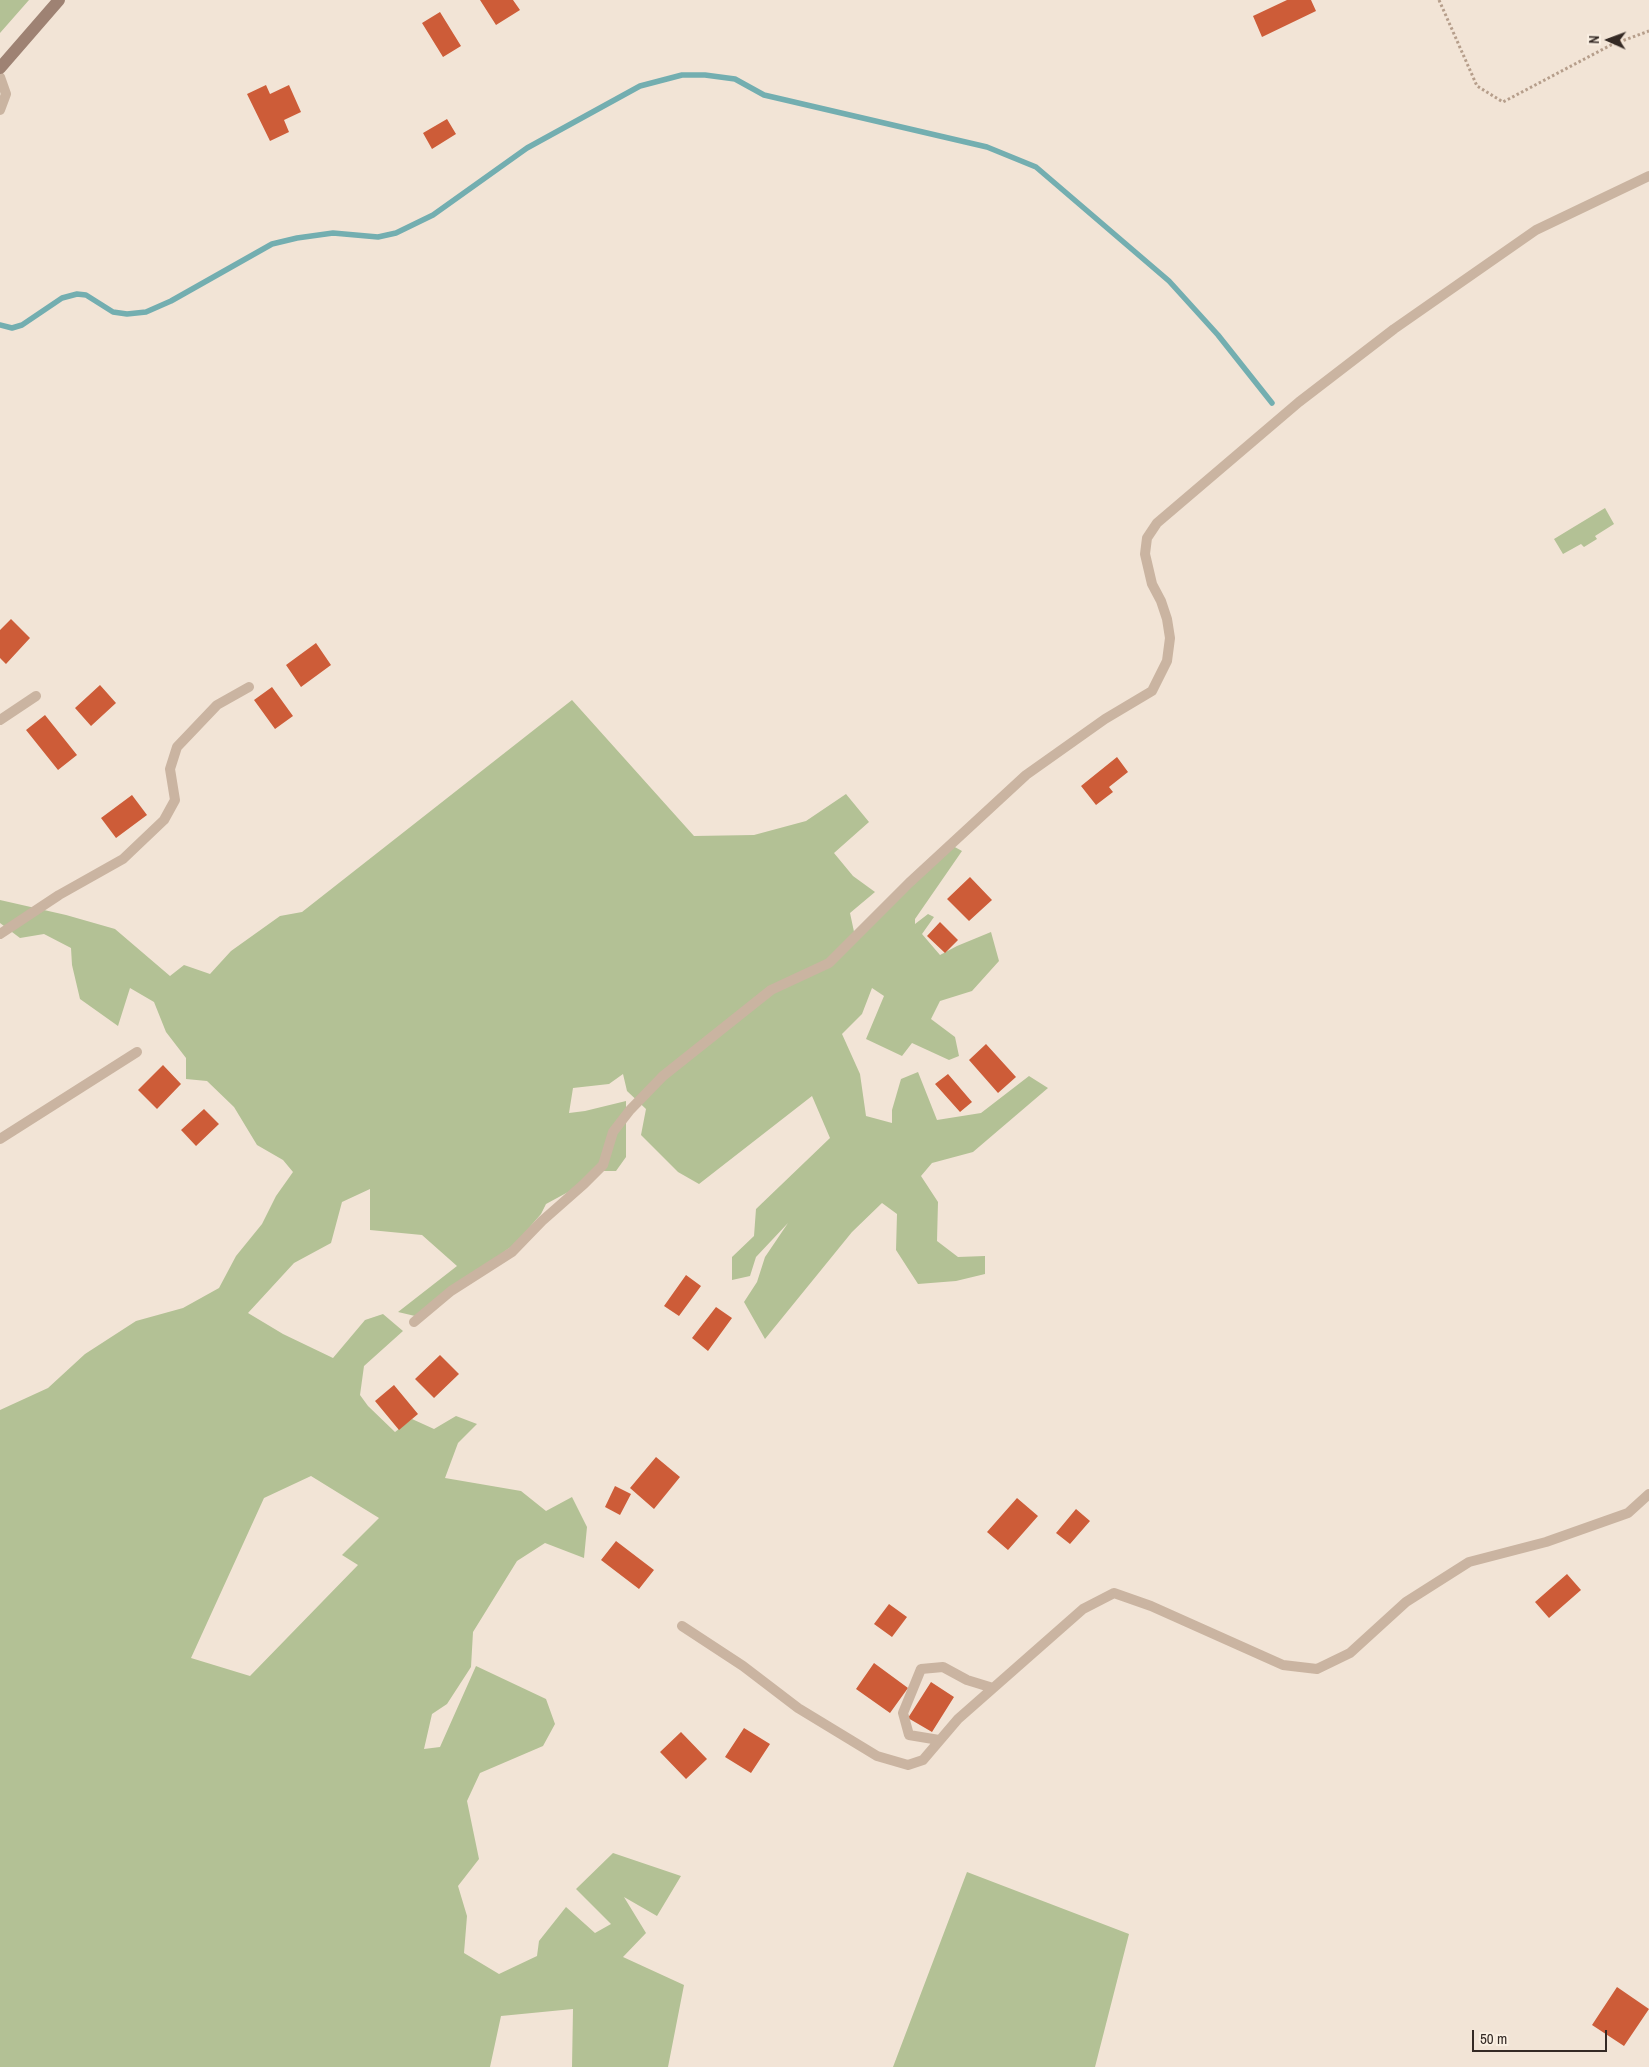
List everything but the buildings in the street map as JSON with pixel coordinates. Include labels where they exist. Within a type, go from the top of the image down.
[{"type":"main road","points":[[0,68],[59,0]]},
{"type":"lane","points":[[0,77],[6,94],[0,110]]},
{"type":"lane","points":[[414,1322],[451,1291],[512,1252],[542,1221],[584,1184],[603,1165],[614,1132],[619,1124],[663,1076],[771,990],[829,963],[910,883],[1026,775],[1105,719],[1152,692],[1167,661],[1170,638],[1167,619],[1161,601],[1152,584],[1145,554],[1147,538],[1157,523],[1299,402],[1394,329],[1536,230],[1649,176]]},
{"type":"lane","points":[[0,934],[59,895],[123,859],[164,820],[175,800],[170,769],[177,747],[217,705],[249,687]]},
{"type":"lane","points":[[0,720],[36,696]]},
{"type":"lane","points":[[0,1139],[137,1052]]},
{"type":"lane","points":[[682,1626],[742,1666],[798,1708],[877,1756],[908,1766],[923,1760],[958,1719],[1083,1609],[1114,1593],[1151,1606],[1283,1665],[1317,1669],[1350,1653],[1406,1602],[1469,1562],[1546,1542],[1628,1513],[1649,1494]]},
{"type":"lane","points":[[939,1740],[908,1736],[903,1714],[921,1669],[943,1667],[967,1680],[993,1688]]},
{"type":"path","points":[[1439,0],[1477,86],[1503,102],[1611,45],[1649,30]]},
{"type":"green space","points":[[0,0],[29,0],[0,33]]},
{"type":"green space","points":[[1605,508],[1614,524],[1595,536],[1597,539],[1584,547],[1581,544],[1563,554],[1554,539]]},
{"type":"green space","points":[[572,700],[694,836],[754,835],[806,821],[846,794],[869,822],[834,853],[853,876],[875,892],[850,913],[856,941],[953,846],[962,851],[915,919],[915,924],[928,914],[934,917],[922,934],[940,955],[991,932],[999,961],[972,991],[940,1001],[931,1019],[955,1037],[959,1056],[949,1060],[912,1043],[902,1056],[866,1039],[884,996],[872,988],[862,1014],[842,1034],[860,1074],[866,1116],[892,1123],[892,1110],[901,1079],[918,1072],[937,1120],[981,1113],[1029,1076],[1048,1088],[973,1152],[932,1163],[921,1176],[938,1202],[937,1241],[958,1257],[985,1256],[985,1274],[956,1281],[918,1284],[896,1250],[897,1214],[882,1203],[852,1232],[765,1339],[744,1302],[757,1282],[765,1257],[788,1223],[756,1257],[750,1276],[732,1280],[732,1257],[754,1236],[756,1209],[830,1138],[812,1096],[699,1184],[678,1172],[641,1135],[646,1109],[627,1091],[623,1074],[609,1084],[573,1088],[569,1113],[626,1101],[626,1157],[616,1171],[593,1171],[570,1191],[546,1204],[541,1214],[515,1244],[415,1316],[398,1312],[457,1266],[422,1235],[370,1230],[370,1189],[342,1202],[331,1243],[294,1263],[248,1313],[283,1334],[333,1358],[365,1320],[383,1314],[403,1331],[364,1366],[360,1395],[368,1406],[395,1432],[412,1419],[434,1429],[456,1416],[477,1424],[458,1443],[445,1478],[521,1491],[546,1511],[572,1497],[587,1527],[584,1558],[545,1543],[517,1561],[473,1632],[471,1667],[447,1704],[432,1714],[424,1749],[440,1747],[476,1666],[546,1699],[555,1724],[543,1746],[480,1773],[467,1801],[479,1859],[458,1886],[467,1916],[464,1953],[499,1974],[537,1956],[539,1941],[566,1907],[595,1933],[611,1924],[576,1889],[613,1853],[681,1876],[657,1916],[624,1897],[646,1933],[623,1957],[684,1985],[668,2067],[572,2067],[573,2009],[501,2016],[490,2067],[0,2067],[0,1410],[48,1388],[85,1354],[136,1321],[183,1308],[219,1288],[236,1256],[262,1224],[276,1196],[293,1172],[283,1160],[257,1145],[234,1107],[207,1081],[186,1079],[186,1058],[166,1032],[154,1002],[130,988],[118,1026],[80,999],[72,965],[71,948],[44,934],[20,938],[0,923],[0,900],[66,915],[115,929],[170,976],[184,965],[210,974],[231,951],[280,916],[302,912]],"holes":[[[311,1476],[379,1518],[342,1555],[358,1565],[250,1676],[191,1658],[264,1498]]]},
{"type":"green space","points":[[967,1872],[1129,1934],[1095,2067],[893,2067]]},
{"type":"waterway","points":[[0,325],[12,328],[22,325],[62,298],[77,294],[86,295],[113,312],[127,314],[146,312],[171,301],[272,244],[333,233],[378,237],[396,233],[433,215],[527,148],[640,86],[682,75],[705,75],[735,79],[764,95],[987,147],[1036,167],[1169,281],[1218,335],[1272,403]]}]
